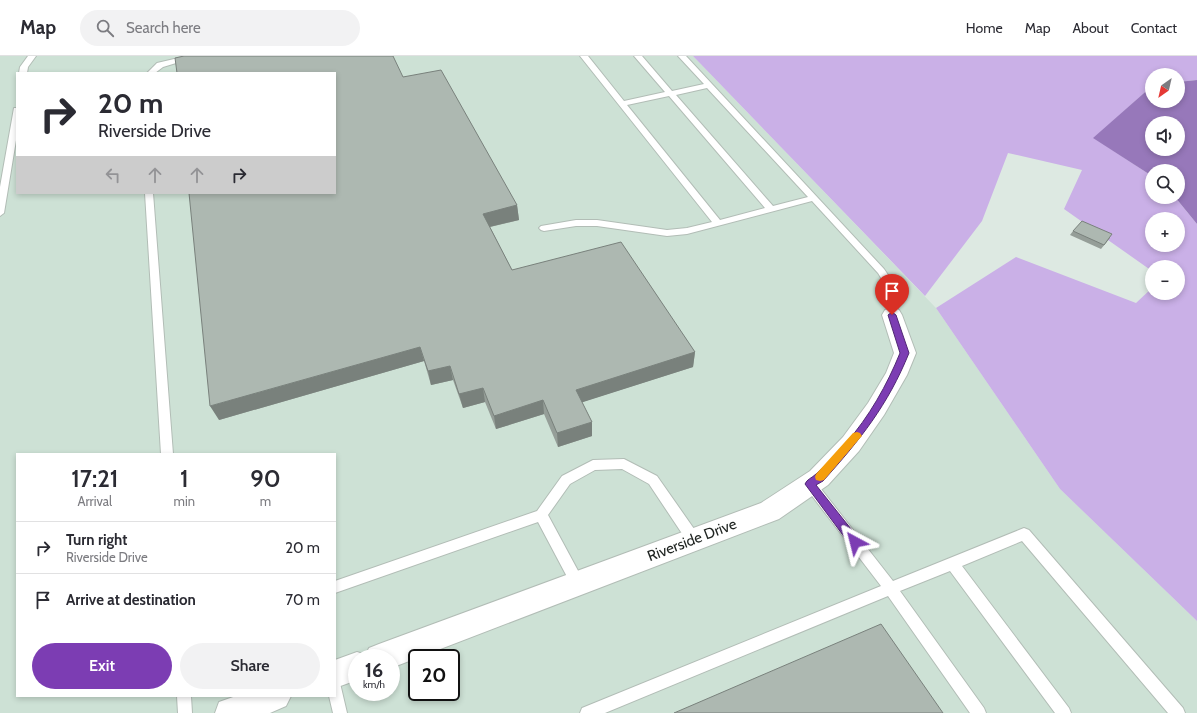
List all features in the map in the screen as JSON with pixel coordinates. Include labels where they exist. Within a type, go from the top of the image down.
[{"type":"street","name":"Riverside Drive","points":[[400,650],[770,511],[819,478],[851,444],[876,409],[896,375],[905,353],[892,315]]},
{"type":"street","points":[[336,674],[348,669]]},
{"type":"street","points":[[230,713],[273,697]]},
{"type":"lane","points":[[23,72],[24,67],[32,56]]},
{"type":"lane","points":[[152,72],[160,65],[195,56]]},
{"type":"lane","points":[[584,56],[718,224]]},
{"type":"lane","points":[[638,56],[771,209]]},
{"type":"lane","points":[[682,56],[881,271],[896,294],[892,315]]},
{"type":"lane","points":[[622,104],[709,86]]},
{"type":"lane","points":[[0,213],[2,189],[16,115]]},
{"type":"lane","points":[[149,194],[167,453]]},
{"type":"lane","points":[[544,228],[576,223],[597,222],[666,234],[718,224],[814,198]]},
{"type":"lane","points":[[336,587],[542,515],[566,480],[593,465],[624,464],[653,480],[694,540]]},
{"type":"lane","points":[[810,484],[891,589],[979,713]]},
{"type":"lane","points":[[542,515],[578,584]]},
{"type":"lane","points":[[587,713],[1024,534],[1178,713]]},
{"type":"lane","points":[[952,563],[1064,713]]},
{"type":"lane","points":[[336,693],[340,713]]},
{"type":"lane","points":[[184,697],[185,713]]},
{"type":"shaded area","points":[[0,56],[693,56],[936,308],[1060,489],[1197,621],[1197,713],[0,713]]},
{"type":"shaded area","points":[[693,56],[1197,56],[1197,80],[1185,81],[1185,68],[1145,68],[1145,92],[1094,138],[1145,171],[1145,204],[1181,204],[1197,224],[1197,621],[1060,489],[936,308],[1016,257],[1136,303],[1145,295],[1145,300],[1185,300],[1185,260],[1145,260],[1145,266],[1064,209],[1082,170],[1008,153],[982,221],[925,296]]},
{"type":"shaded area","points":[[1197,80],[1197,224],[1181,204],[1185,204],[1185,164],[1145,164],[1145,171],[1093,138],[1145,92],[1145,108],[1185,108],[1185,81]]},
{"type":"building","points":[[184,56],[393,56],[403,77],[441,70],[517,205],[483,214],[512,270],[621,242],[695,352],[576,390],[592,422],[557,433],[543,400],[494,416],[483,388],[459,394],[450,366],[428,371],[420,347],[210,406],[189,194],[336,194],[336,72],[177,72],[175,58]]},
{"type":"building","points":[[1082,221],[1112,234],[1104,245],[1073,231]]},
{"type":"building","points":[[881,624],[943,713],[674,713]]},
{"type":"slow traffic","points":[[820,477],[857,436]]},
{"type":"route","points":[[855,542],[810,484],[819,478],[851,444],[876,409],[896,375],[905,353],[892,315]]}]
